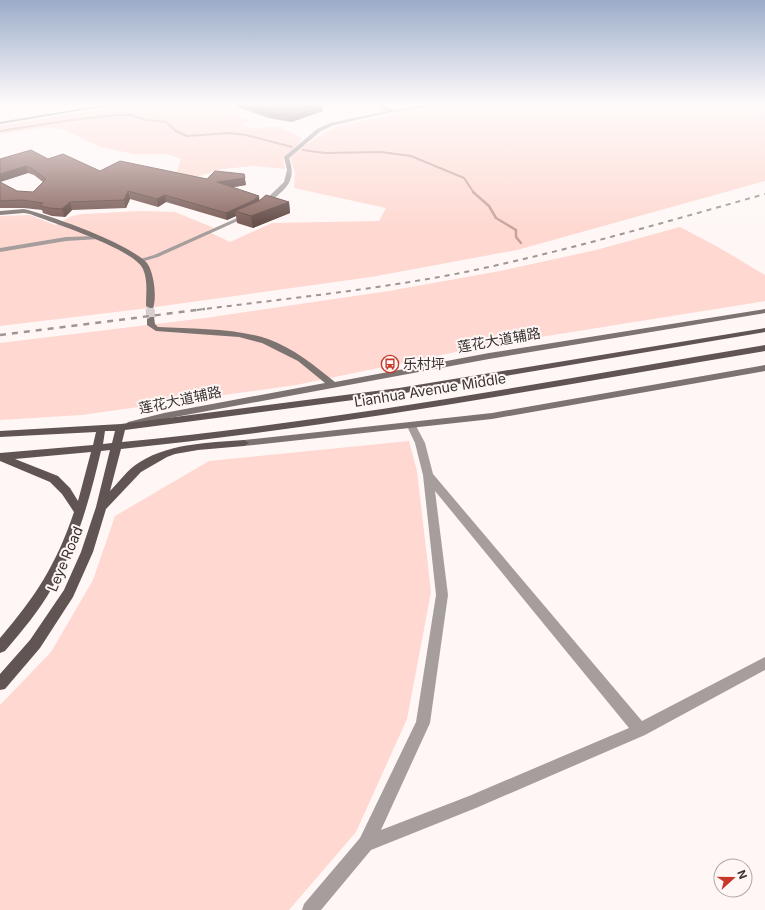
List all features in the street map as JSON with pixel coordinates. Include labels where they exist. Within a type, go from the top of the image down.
[{"type":"main road","name":"Lianhua Avenue Middle","points":[[0,434],[121,427],[440,385],[765,330]]},
{"type":"main road","name":"Lianhua Avenue Middle","points":[[0,457],[206,437],[406,409],[765,348]]},
{"type":"main road","name":"Leye Road","points":[[0,684],[36,644],[69,593],[87,552],[118,445],[121,427]]},
{"type":"main road","name":"Leye Road","points":[[0,647],[23,621],[53,577],[68,543],[79,512],[101,429]]},
{"type":"main road","points":[[206,437],[244,443]]},
{"type":"main road","points":[[101,507],[137,469],[164,454],[175,450],[244,443]]},
{"type":"main road","points":[[0,457],[54,479],[66,491],[79,512]]},
{"type":"street","points":[[258,210],[287,183],[290,170],[286,158],[301,145]]},
{"type":"street","points":[[0,213],[24,211],[32,213],[97,238],[141,260],[149,277],[150,306]]},
{"type":"street","points":[[141,260],[156,256],[251,213]]},
{"type":"street","points":[[0,250],[60,240],[97,238]]},
{"type":"street","name":"莲花大道辅路","points":[[121,427],[164,416],[489,356],[765,311]]},
{"type":"street","points":[[151,319],[151,325],[156,329],[240,335],[265,341],[301,359],[333,385]]},
{"type":"street","points":[[244,443],[412,426],[492,416],[765,368]]},
{"type":"street","points":[[310,910],[366,844],[423,723],[442,595],[428,475],[420,443],[412,426]]},
{"type":"street","points":[[428,475],[640,730]]},
{"type":"street","points":[[366,844],[471,803],[640,730],[765,663]]},
{"type":"shaded area","points":[[97,145],[297,145],[283,159],[285,169],[253,166],[223,169],[192,178],[175,177],[181,159],[167,154],[134,154]]},
{"type":"shaded area","points":[[305,145],[765,145],[765,181],[517,250],[371,277],[141,309],[0,326],[0,216],[30,215],[55,225],[72,216],[83,214],[141,211],[175,212],[214,228],[207,231],[230,242],[272,223],[379,221],[386,208],[294,188],[295,173],[290,157]]},
{"type":"shaded area","points":[[680,227],[718,247],[765,275],[765,301],[485,346],[296,385],[82,415],[0,420],[0,343],[205,318],[389,291],[500,271],[596,250]]},
{"type":"shaded area","points":[[409,441],[417,471],[431,592],[407,719],[356,832],[289,910],[0,910],[0,705],[51,652],[93,580],[115,516],[209,461]]},
{"type":"building","points":[[31,150],[48,159],[63,154],[100,171],[120,161],[207,179],[215,171],[244,174],[245,178],[217,182],[259,196],[254,200],[226,213],[165,195],[157,199],[128,191],[124,200],[70,202],[62,209],[40,206],[43,203],[22,200],[0,201],[0,182],[17,191],[33,192],[46,179],[26,166],[0,174],[0,159]]},
{"type":"building","points":[[266,195],[289,202],[251,216],[235,211],[259,201]]},
{"type":"waterway","points":[[286,145],[292,147]]},
{"type":"waterway","points":[[303,150],[325,153],[381,152],[411,156],[464,178],[474,193]]},
{"type":"waterway","points":[[474,193],[489,206],[496,218],[516,230],[516,237],[521,243]]},
{"type":"tunnel","points":[[150,309],[151,319]]},
{"type":"railway","points":[[202,309],[372,288],[441,277],[512,262],[585,244],[765,194]]},
{"type":"railway","points":[[0,335],[202,309]]},
{"type":"railway","points":[[197,310],[202,309]]},
{"type":"place","name":"乐村坪","points":[[390,364]]}]
